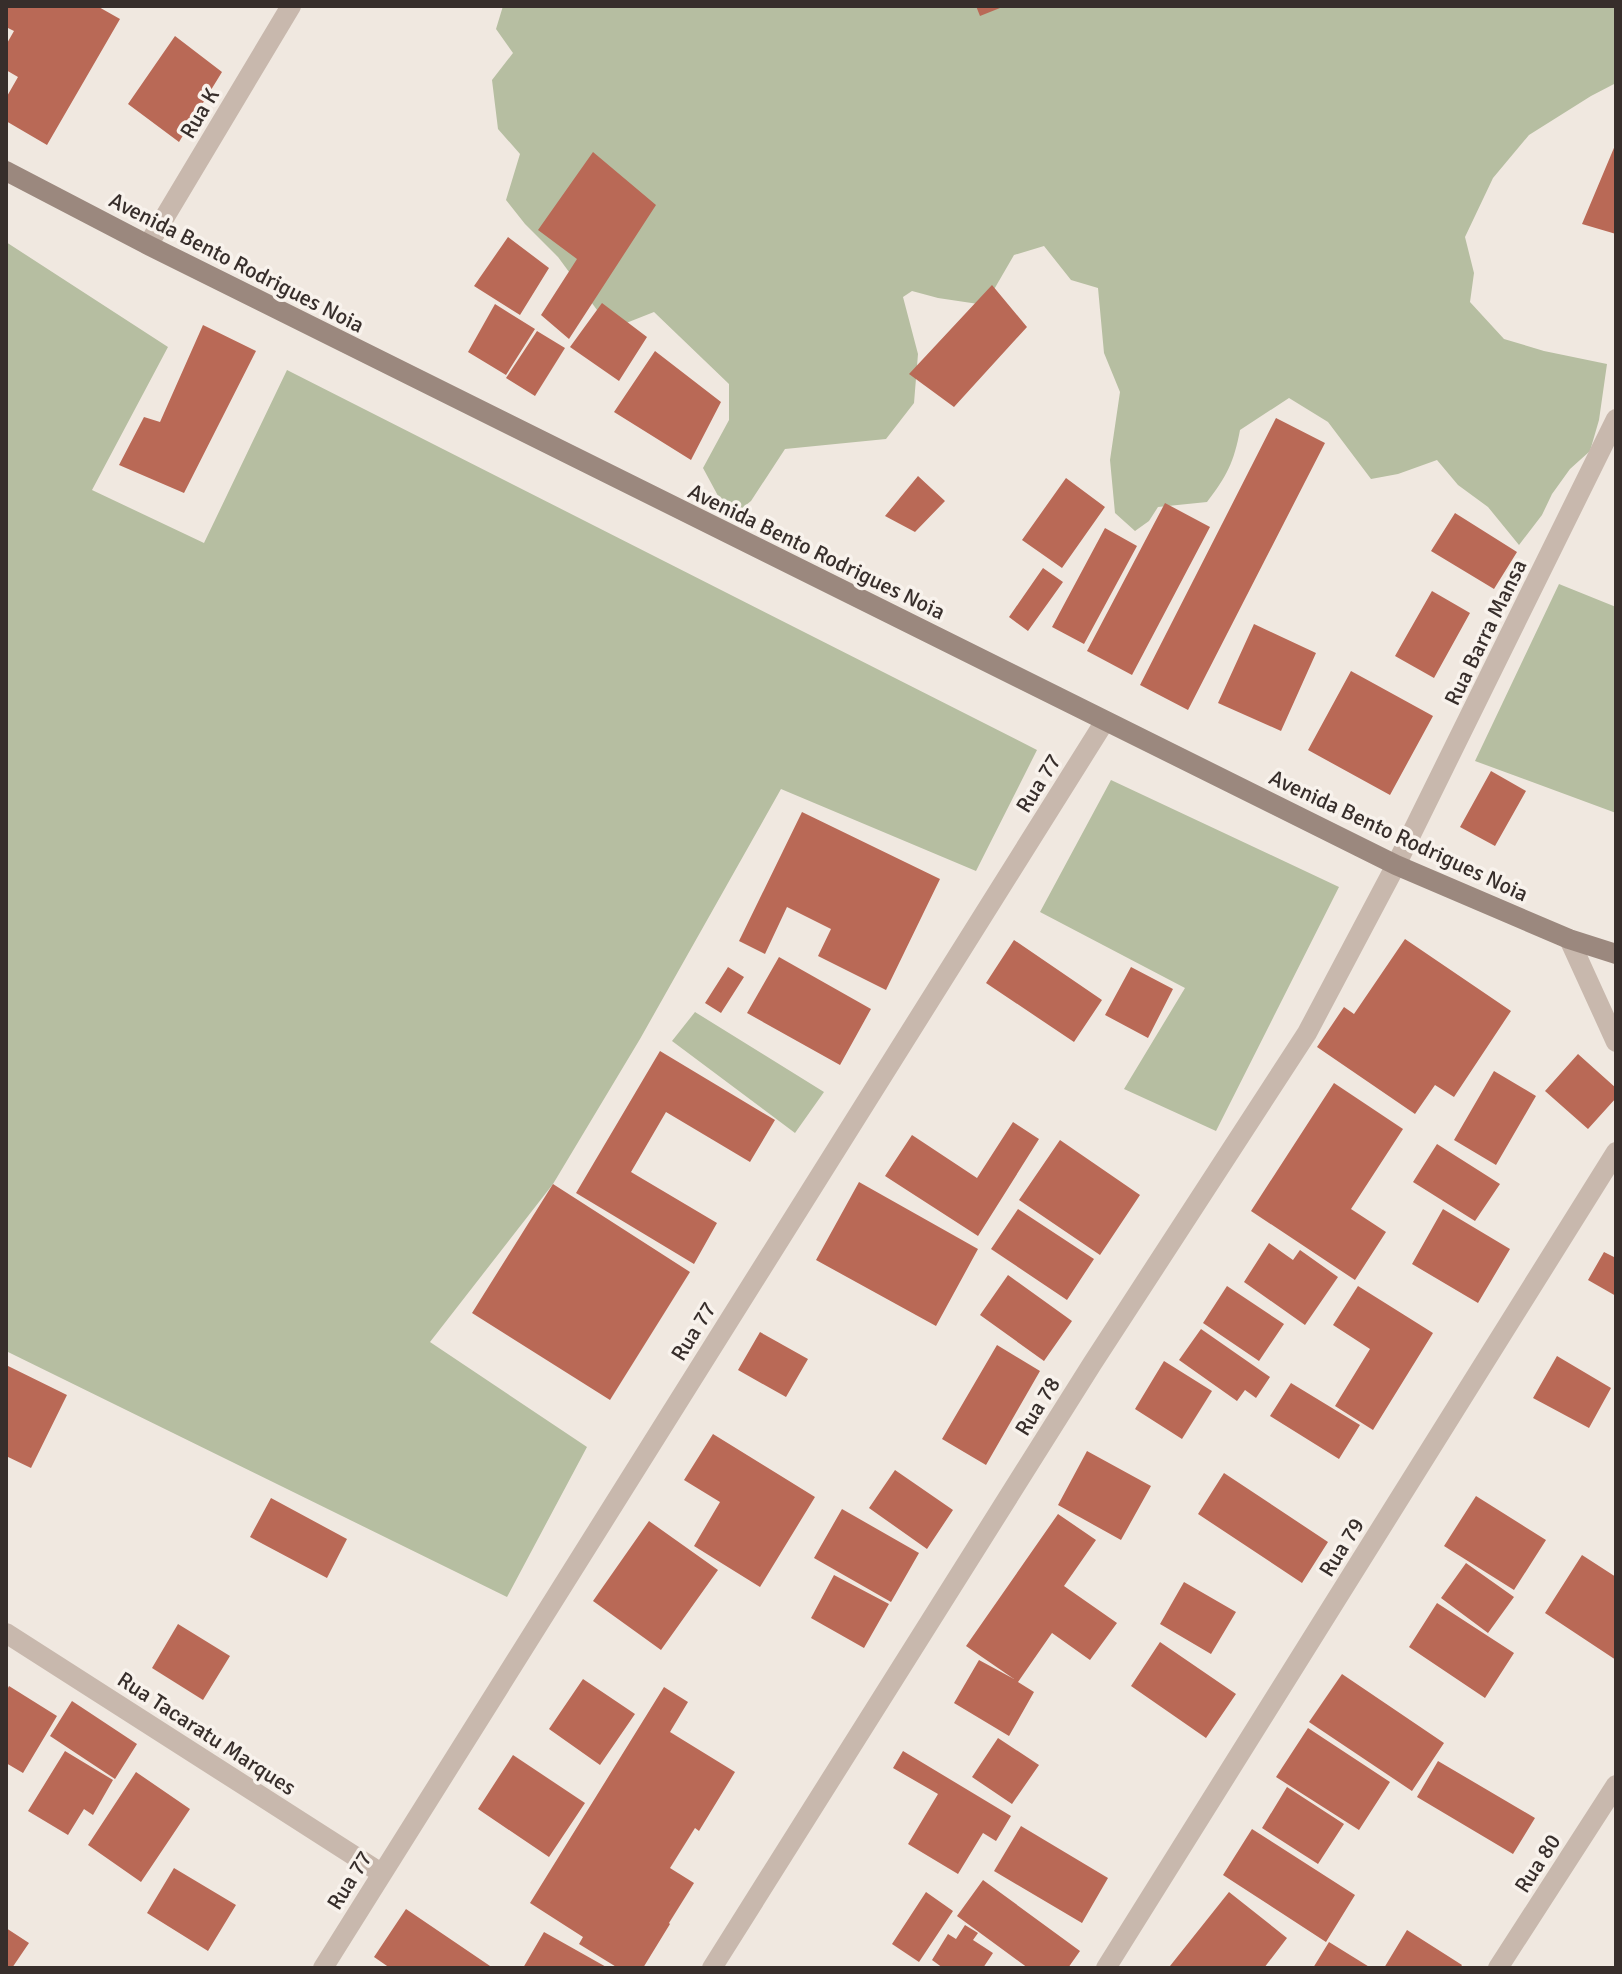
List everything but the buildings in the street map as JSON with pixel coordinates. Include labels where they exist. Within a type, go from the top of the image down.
[{"type":"street","name":"Rua K","points":[[148,245],[291,6]]},
{"type":"street","name":"Avenida Bento Rodrigues Noia","points":[[6,171],[148,245],[1396,865],[1569,939],[1616,954]]},
{"type":"street","name":"Rua Barra Mansa","points":[[1396,865],[1616,419]]},
{"type":"street","name":"Rua 77","points":[[323,1968],[1105,721]]},
{"type":"street","name":"Rua 78","points":[[712,1968],[1092,1364],[1307,1033],[1396,865]]},
{"type":"street","points":[[1569,939],[1616,1042]]},
{"type":"street","name":"Rua 79","points":[[1106,1968],[1616,1152]]},
{"type":"street","name":"Rua Tacaratu Marques","points":[[6,1633],[381,1873]]},
{"type":"street","name":"Rua 80","points":[[1498,1968],[1616,1785]]},
{"type":"green space","points":[[503,6],[1616,6],[1616,83],[1529,135],[1493,178],[1465,237],[1474,273],[1470,302],[1504,339],[1607,364],[1599,420],[1590,451],[1570,469],[1519,545],[1488,507],[1458,485],[1437,460],[1398,474],[1371,479],[1328,422],[1289,398],[1240,430],[1229,468],[1207,502],[1158,507],[1149,521],[1135,531],[1115,513],[1110,460],[1120,392],[1104,353],[1098,288],[1071,280],[1044,246],[1014,255],[985,305],[912,291],[903,297],[918,354],[914,403],[886,439],[785,449],[751,501],[730,518],[703,468],[729,420],[729,384],[654,312],[611,329],[558,257],[506,200],[520,154],[498,129],[492,80],[513,53],[496,29]]},
{"type":"green space","points":[[6,242],[168,347],[92,490],[204,543],[287,370],[1037,750],[976,871],[781,789],[640,1039],[553,1184],[430,1342],[587,1447],[507,1597],[6,1351]]},
{"type":"green space","points":[[1559,584],[1616,607],[1616,813],[1475,761]]},
{"type":"green space","points":[[1111,780],[1339,887],[1216,1131],[1124,1089],[1185,988],[1040,912]]},
{"type":"green space","points":[[695,1012],[824,1092],[795,1133],[672,1041]]}]
